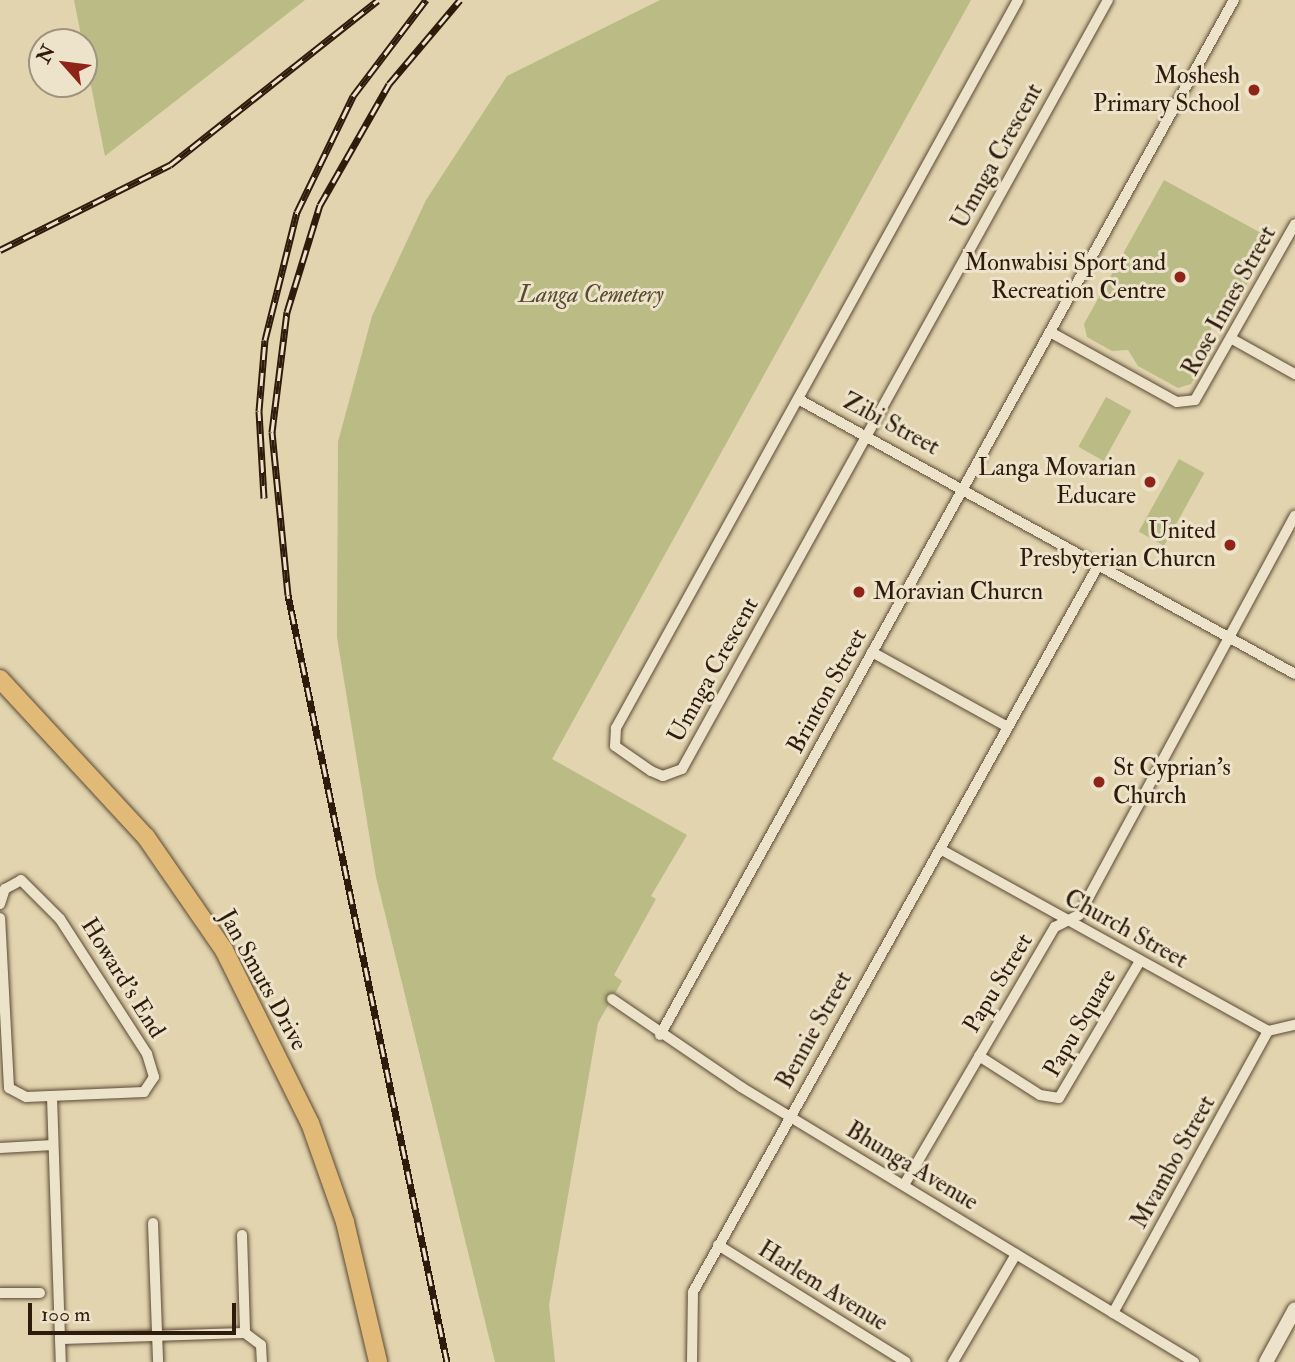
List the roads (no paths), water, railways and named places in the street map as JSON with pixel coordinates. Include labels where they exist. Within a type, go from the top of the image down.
[{"type":"main road","name":"Jan Smuts Drive","points":[[0,679],[146,837],[224,950],[310,1123],[345,1222],[377,1362]]},
{"type":"street","name":"Umnga Crescent","points":[[1018,0],[616,728],[615,746],[651,771],[663,776],[682,769],[1108,0]]},
{"type":"street","name":"Brinton Street","points":[[660,1035],[1234,0]]},
{"type":"street","name":"Rose Innes Street","points":[[1050,332],[1183,403],[1200,396],[1294,228]]},
{"type":"street","points":[[1231,339],[1295,374]]},
{"type":"street","name":"Zibi Street","points":[[798,399],[1295,674]]},
{"type":"street","name":"Papu Street","points":[[904,1185],[1055,927],[1079,915],[1295,516]]},
{"type":"street","name":"Bennie Street","points":[[692,1362],[688,1302],[1099,564]]},
{"type":"street","points":[[872,652],[1008,727]]},
{"type":"street","name":"Church Street","points":[[940,849],[1268,1031]]},
{"type":"street","name":"Howard's End","points":[[0,904],[12,882],[38,890],[108,988],[152,1068],[144,1092],[52,1097],[19,1095],[6,1081],[0,918]]},
{"type":"street","name":"Papu Square","points":[[979,1056],[1040,1095],[1059,1098],[1140,961]]},
{"type":"street","name":"Bhunga Avenue","points":[[612,999],[660,1035],[1194,1362]]},
{"type":"street","points":[[1268,1031],[1295,1024]]},
{"type":"street","name":"Mvambo Street","points":[[1113,1313],[1268,1031]]},
{"type":"street","points":[[52,1097],[61,1362]]},
{"type":"street","points":[[0,1148],[53,1145]]},
{"type":"street","points":[[153,1223],[158,1362]]},
{"type":"street","points":[[242,1235],[245,1333]]},
{"type":"street","name":"Harlem Avenue","points":[[718,1245],[906,1362]]},
{"type":"street","points":[[953,1362],[1016,1254]]},
{"type":"street","points":[[0,1293],[40,1293]]},
{"type":"street","points":[[1266,1362],[1295,1309]]},
{"type":"street","points":[[60,1339],[245,1333],[261,1345],[262,1362]]},
{"type":"railway","points":[[0,250],[170,165],[378,0]]},
{"type":"railway","points":[[264,498],[259,411],[265,340],[297,212],[353,96],[426,0]]},
{"type":"railway","points":[[447,1362],[288,595],[272,432],[287,312],[320,205],[389,84],[460,0]]},
{"type":"place","name":"Moshesh Primary School","points":[[1254,90]]},
{"type":"place","name":"Monwabisi Sport and Recreation Centre","points":[[1180,277]]},
{"type":"place","name":"Langa Movarian Educare","points":[[1150,482]]},
{"type":"place","name":"United Presbyterian Churcn","points":[[1230,545]]},
{"type":"place","name":"Moravian Churcn","points":[[859,592]]},
{"type":"place","name":"St Cyprian's Church","points":[[1099,782]]},
{"type":"park label","name":"Langa Cemetery","points":[[591,295]]}]
